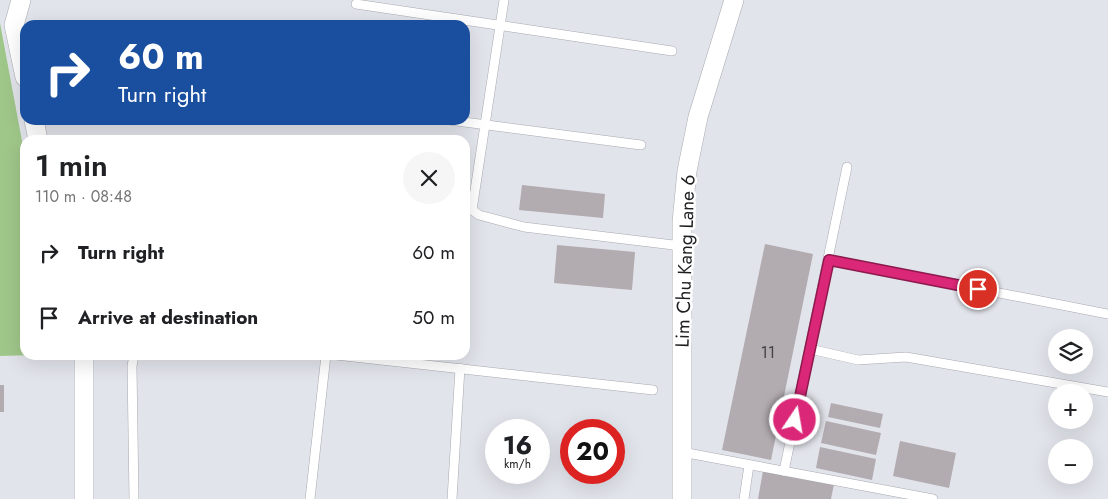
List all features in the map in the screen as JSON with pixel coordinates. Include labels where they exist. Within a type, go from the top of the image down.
[{"type":"street","points":[[20,53],[14,25],[22,0]]},
{"type":"street","name":"Lim Chu Kang Lane 6","points":[[682,499],[682,246],[687,171],[698,117],[734,0]]},
{"type":"street","points":[[84,360],[84,499]]},
{"type":"lane","points":[[504,0],[472,210],[479,215],[524,227],[682,246]]},
{"type":"lane","points":[[356,4],[461,20]]},
{"type":"lane","points":[[470,21],[672,51]]},
{"type":"lane","points":[[470,124],[641,145]]},
{"type":"lane","points":[[784,471],[847,167]]},
{"type":"lane","points":[[829,260],[1108,314]]},
{"type":"lane","points":[[810,349],[858,360],[906,357],[1108,392]]},
{"type":"lane","points":[[133,360],[134,499]]},
{"type":"lane","points":[[310,499],[325,360]]},
{"type":"lane","points":[[384,360],[652,390]]},
{"type":"lane","points":[[452,499],[460,368]]},
{"type":"lane","points":[[682,452],[933,499]]},
{"type":"lane","points":[[744,499],[748,465]]},
{"type":"green space","points":[[0,23],[21,135],[20,355],[0,356]]},
{"type":"building","points":[[522,185],[605,194],[603,218],[519,210]]},
{"type":"building","points":[[765,244],[813,254],[771,460],[722,450]]},
{"type":"building","points":[[557,245],[635,252],[632,290],[554,283]]},
{"type":"building","points":[[0,385],[4,385],[4,412],[0,412]]},
{"type":"building","points":[[831,403],[883,414],[880,428],[828,417]]},
{"type":"building","points":[[826,421],[881,433],[876,455],[821,443]]},
{"type":"building","points":[[900,441],[956,453],[949,488],[893,476]]},
{"type":"building","points":[[820,447],[876,459],[872,480],[816,468]]},
{"type":"building","points":[[763,471],[834,484],[831,499],[758,499]]},
{"type":"route","points":[[795,420],[829,260],[978,289]]}]
